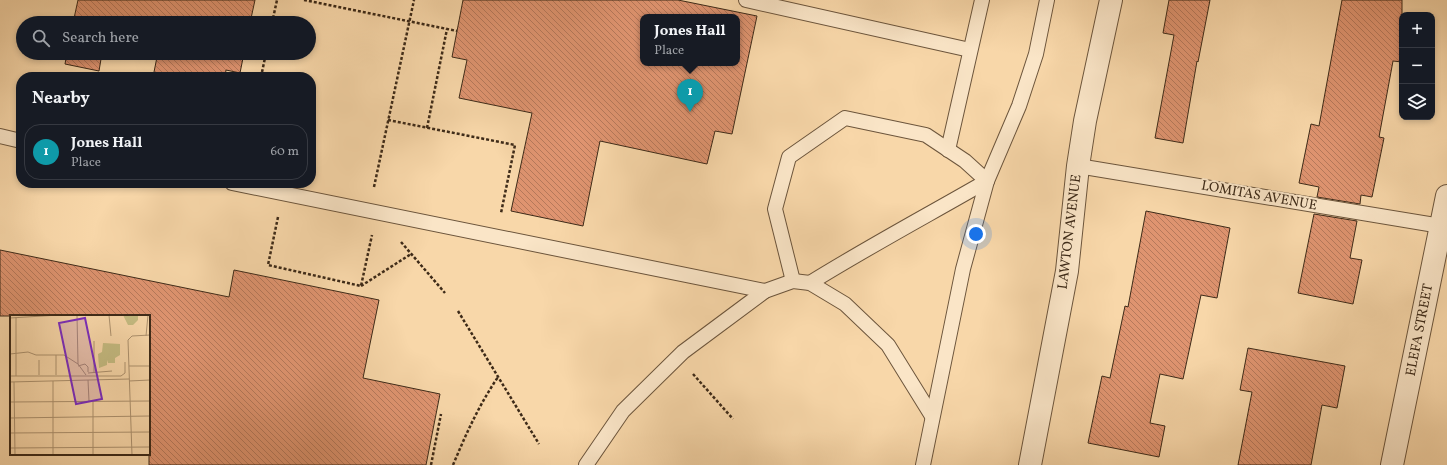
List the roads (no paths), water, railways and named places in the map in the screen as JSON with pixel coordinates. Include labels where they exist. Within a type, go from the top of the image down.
[{"type":"street","name":"LAWTON AVENUE","points":[[1030,465],[1067,271],[1078,166],[1110,0]]},
{"type":"street","name":"ELEFA STREET","points":[[1392,465],[1447,196]]},
{"type":"lane","points":[[746,0],[970,50]]},
{"type":"lane","points":[[948,150],[982,0]]},
{"type":"lane","points":[[923,465],[963,269],[987,181],[1020,106],[1036,54],[1047,0]]},
{"type":"lane","points":[[793,281],[775,209],[789,157],[845,118],[926,135],[965,161],[987,181]]},
{"type":"lane","points":[[0,136],[16,140]]},
{"type":"lane","name":"LOMITAS AVENUE","points":[[1078,166],[1441,226]]},
{"type":"lane","points":[[810,283],[879,241],[987,181]]},
{"type":"lane","points":[[258,188],[765,291]]},
{"type":"lane","points":[[586,465],[623,411],[683,352],[765,291],[793,281],[810,283],[845,304],[888,345],[932,416]]},
{"type":"place","name":"Jones Hall","points":[[690,112]]}]
